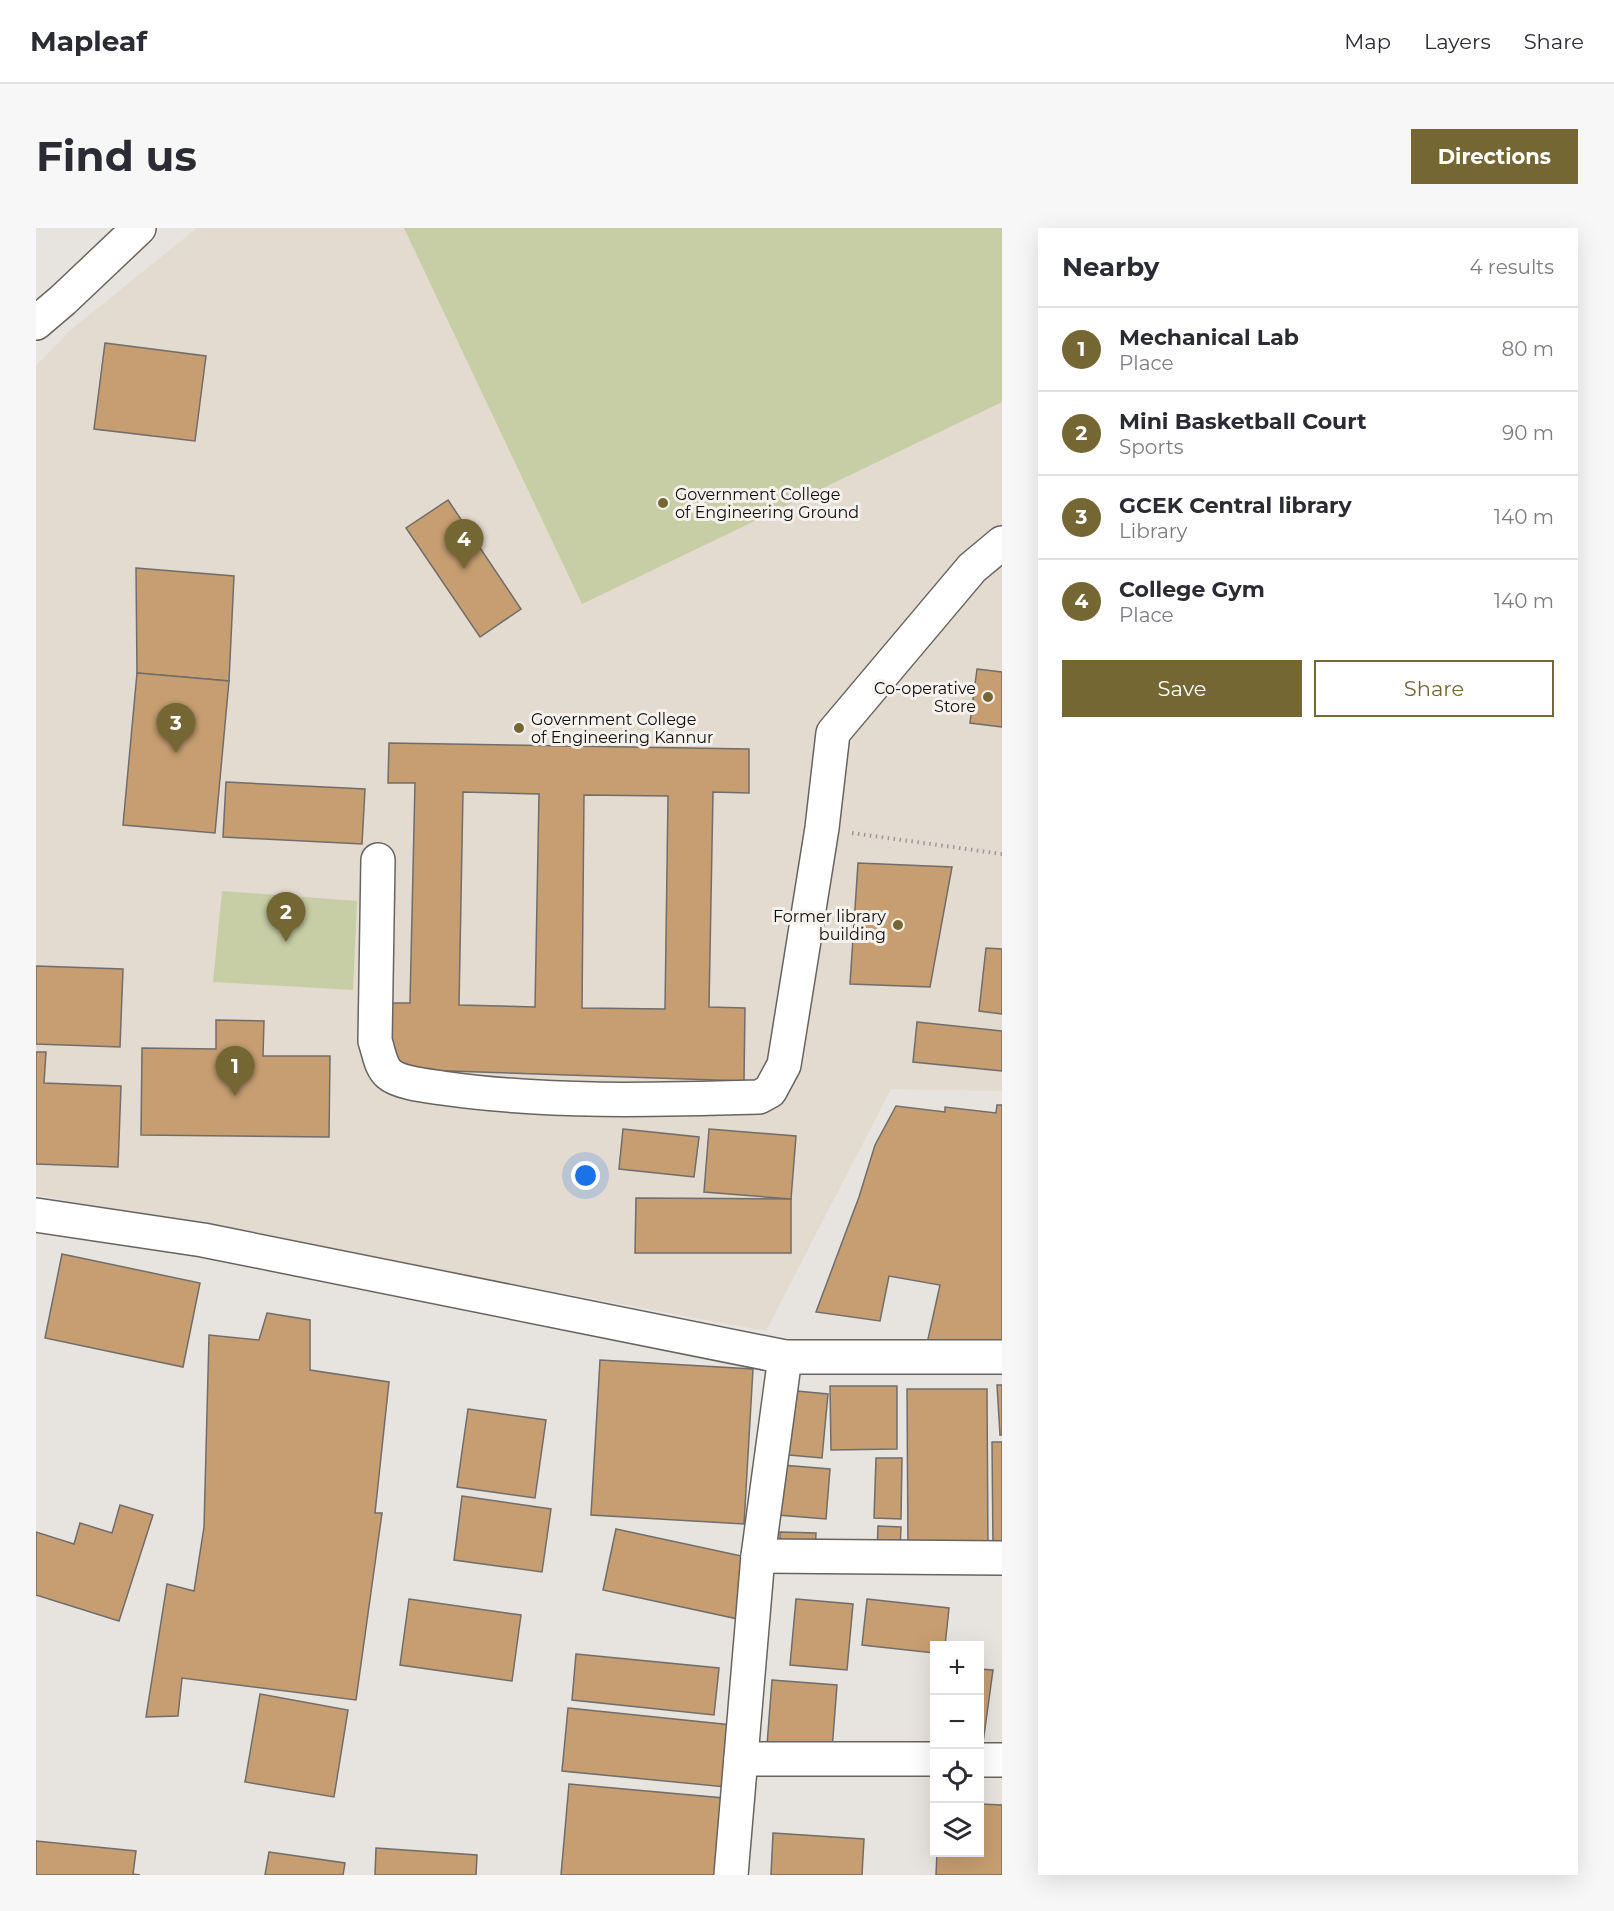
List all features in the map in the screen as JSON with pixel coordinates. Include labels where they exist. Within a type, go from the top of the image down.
[{"type":"street","points":[[36,323],[140,228]]},
{"type":"street","points":[[378,860],[375,1041],[382,1064],[391,1076],[420,1085],[542,1097],[670,1100],[759,1097],[770,1091],[783,1065],[822,828],[832,733],[972,568],[1002,543]]},
{"type":"street","points":[[36,1215],[203,1240],[785,1357],[1002,1357]]},
{"type":"street","points":[[731,1875],[758,1556],[785,1357]]},
{"type":"street","points":[[758,1556],[1002,1558]]},
{"type":"street","points":[[741,1759],[930,1760]]},
{"type":"street","points":[[984,1760],[1002,1760]]},
{"type":"path","points":[[822,828],[1002,854]]},
{"type":"shaded area","name":"Government College of Engineering Kannur","points":[[197,228],[1002,228],[1002,1091],[891,1089],[766,1331],[36,1195],[36,366],[68,332]]},
{"type":"green space","name":"Government College of Engineering Ground","points":[[404,228],[1002,228],[1002,402],[582,604]]},
{"type":"green space","points":[[222,891],[357,901],[353,990],[213,982]]},
{"type":"building","points":[[105,343],[206,356],[195,441],[94,429]]},
{"type":"building","points":[[448,500],[521,609],[480,637],[406,528]]},
{"type":"building","points":[[136,568],[234,576],[229,681],[137,673]]},
{"type":"building","name":"Co-operative Store","points":[[977,669],[1002,672],[1002,727],[970,723]]},
{"type":"building","points":[[137,673],[229,681],[215,833],[123,825]]},
{"type":"building","points":[[389,743],[749,749],[749,793],[713,792],[709,1007],[745,1008],[744,1081],[389,1069],[388,1003],[410,1003],[415,783],[388,783]],"holes":[[[463,792],[539,794],[535,1007],[459,1005]],[[584,795],[668,796],[665,1009],[582,1008]]]},
{"type":"building","points":[[226,782],[365,789],[362,844],[223,837]]},
{"type":"building","name":"Former library building","points":[[858,863],[952,867],[930,987],[850,984]]},
{"type":"building","points":[[986,948],[1002,949],[1002,1014],[979,1011]]},
{"type":"building","points":[[36,966],[123,969],[120,1047],[36,1044]]},
{"type":"building","points":[[216,1020],[264,1021],[263,1056],[330,1056],[329,1137],[141,1135],[142,1048],[216,1049]]},
{"type":"building","points":[[917,1022],[1002,1031],[1002,1071],[913,1062]]},
{"type":"building","points":[[36,1052],[46,1052],[44,1083],[121,1086],[118,1167],[36,1164]]},
{"type":"building","points":[[997,1105],[1002,1105],[1002,1349],[926,1348],[940,1285],[889,1276],[880,1321],[816,1312],[859,1197],[875,1145],[896,1106],[945,1112],[945,1107],[996,1113]]},
{"type":"building","points":[[623,1129],[699,1137],[694,1177],[619,1169]]},
{"type":"building","points":[[709,1129],[796,1136],[791,1199],[704,1192]]},
{"type":"building","points":[[636,1198],[791,1199],[791,1253],[635,1253]]},
{"type":"building","points":[[62,1254],[200,1283],[183,1367],[45,1338]]},
{"type":"building","points":[[267,1313],[310,1320],[310,1370],[389,1382],[375,1513],[382,1513],[356,1700],[182,1678],[178,1716],[146,1717],[167,1584],[194,1591],[204,1527],[209,1335],[259,1340]]},
{"type":"building","points":[[600,1360],[753,1369],[744,1524],[591,1515]]},
{"type":"building","points":[[997,1385],[1002,1385],[1002,1435],[1000,1435]]},
{"type":"building","points":[[830,1386],[897,1386],[897,1449],[831,1450]]},
{"type":"building","points":[[907,1389],[987,1389],[988,1552],[908,1552]]},
{"type":"building","points":[[786,1390],[828,1394],[822,1458],[778,1454]]},
{"type":"building","points":[[468,1409],[546,1420],[535,1498],[457,1487]]},
{"type":"building","points":[[992,1442],[1002,1442],[1002,1548],[993,1548]]},
{"type":"building","points":[[876,1458],[902,1458],[901,1519],[874,1518]]},
{"type":"building","points":[[782,1465],[830,1469],[826,1519],[778,1515]]},
{"type":"building","points":[[462,1496],[551,1509],[542,1572],[454,1560]]},
{"type":"building","points":[[120,1505],[153,1515],[119,1621],[36,1595],[36,1532],[74,1544],[80,1523],[112,1533]]},
{"type":"building","points":[[878,1526],[901,1527],[900,1552],[877,1551]]},
{"type":"building","points":[[616,1529],[751,1558],[738,1619],[603,1590]]},
{"type":"building","points":[[780,1532],[816,1533],[815,1551],[780,1549]]},
{"type":"building","points":[[409,1599],[521,1615],[512,1681],[400,1665]]},
{"type":"building","points":[[796,1599],[853,1604],[847,1670],[790,1665]]},
{"type":"building","points":[[867,1599],[949,1608],[946,1641],[930,1641],[930,1653],[862,1645]]},
{"type":"building","points":[[576,1654],[719,1668],[714,1715],[572,1700]]},
{"type":"building","points":[[984,1669],[993,1670],[984,1735]]},
{"type":"building","points":[[772,1680],[837,1685],[832,1750],[767,1745]]},
{"type":"building","points":[[260,1694],[348,1710],[334,1797],[245,1782]]},
{"type":"building","points":[[568,1708],[732,1725],[726,1787],[562,1771]]},
{"type":"building","points":[[569,1784],[724,1798],[717,1875],[561,1875]]},
{"type":"building","points":[[984,1804],[1002,1805],[1002,1875],[936,1875],[937,1857],[984,1857]]},
{"type":"building","points":[[773,1833],[864,1839],[862,1875],[771,1875]]},
{"type":"building","points":[[36,1841],[136,1851],[133,1874],[140,1875],[36,1875]]},
{"type":"building","points":[[376,1848],[477,1855],[476,1875],[375,1875]]},
{"type":"building","points":[[269,1852],[345,1863],[343,1875],[265,1875]]},
{"type":"place","name":"Government College of Engineering Ground","points":[[663,503]]},
{"type":"place","name":"College Gym","points":[[464,569]]},
{"type":"place","name":"Co-operative Store","points":[[988,697]]},
{"type":"place","name":"Government College of Engineering Kannur","points":[[519,728]]},
{"type":"place","name":"GCEK Central library","points":[[176,753]]},
{"type":"place","name":"Former library building","points":[[898,925]]},
{"type":"place","name":"Mini Basketball Court","points":[[286,942]]},
{"type":"place","name":"Mechanical Lab","points":[[235,1096]]}]
